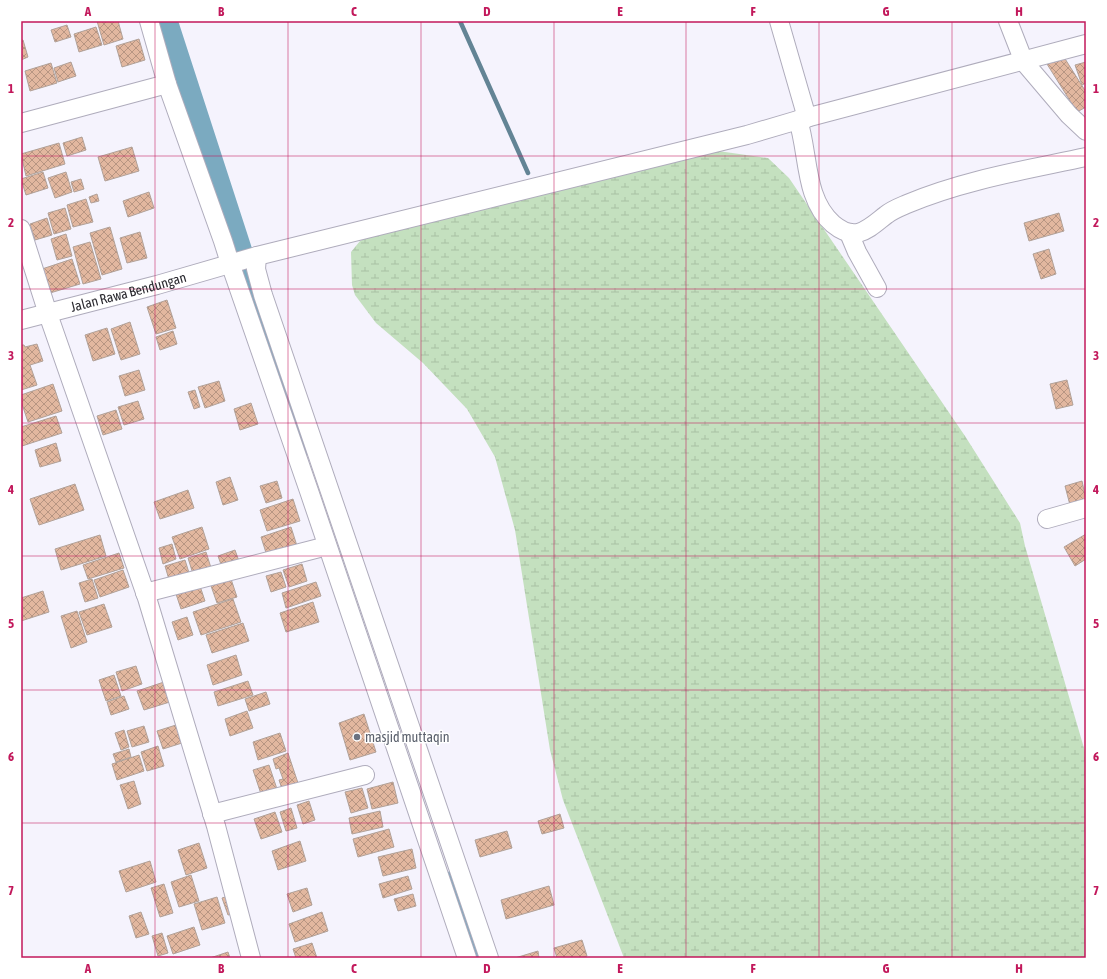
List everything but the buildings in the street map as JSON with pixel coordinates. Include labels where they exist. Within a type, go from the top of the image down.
[{"type":"street","points":[[149,21],[167,84],[232,263],[467,958]]},
{"type":"street","points":[[779,21],[800,120],[811,186],[817,204],[824,215],[834,224],[849,233],[856,234],[872,227],[893,210],[922,197],[976,181],[1086,157]]},
{"type":"street","points":[[1008,21],[1024,62],[1070,115],[1086,131]]},
{"type":"street","name":"Jalan Rawa Bendungan","points":[[21,320],[157,285],[254,257],[747,135],[1024,62],[1086,44]]},
{"type":"street","points":[[21,123],[167,84]]},
{"type":"street","points":[[21,229],[48,314],[145,593],[212,814],[251,958]]},
{"type":"street","points":[[849,233],[857,252],[877,288]]},
{"type":"street","points":[[254,257],[263,295],[489,958]]},
{"type":"street","points":[[1047,519],[1086,508]]},
{"type":"street","points":[[145,593],[327,546]]},
{"type":"street","points":[[212,814],[365,775]]},
{"type":"green space","points":[[718,151],[768,158],[789,178],[965,436],[1020,523],[1025,546],[1086,755],[1086,958],[624,958],[563,800],[550,750],[515,530],[495,457],[467,409],[423,363],[376,323],[355,295],[352,285],[351,252],[360,241],[370,236]]},
{"type":"waterway","points":[[164,21],[301,443]]},
{"type":"waterway","points":[[460,21],[528,173]]},
{"type":"waterway","points":[[450,885],[477,958]]},
{"type":"place","name":"masjid muttaqin","points":[[357,737]]}]
